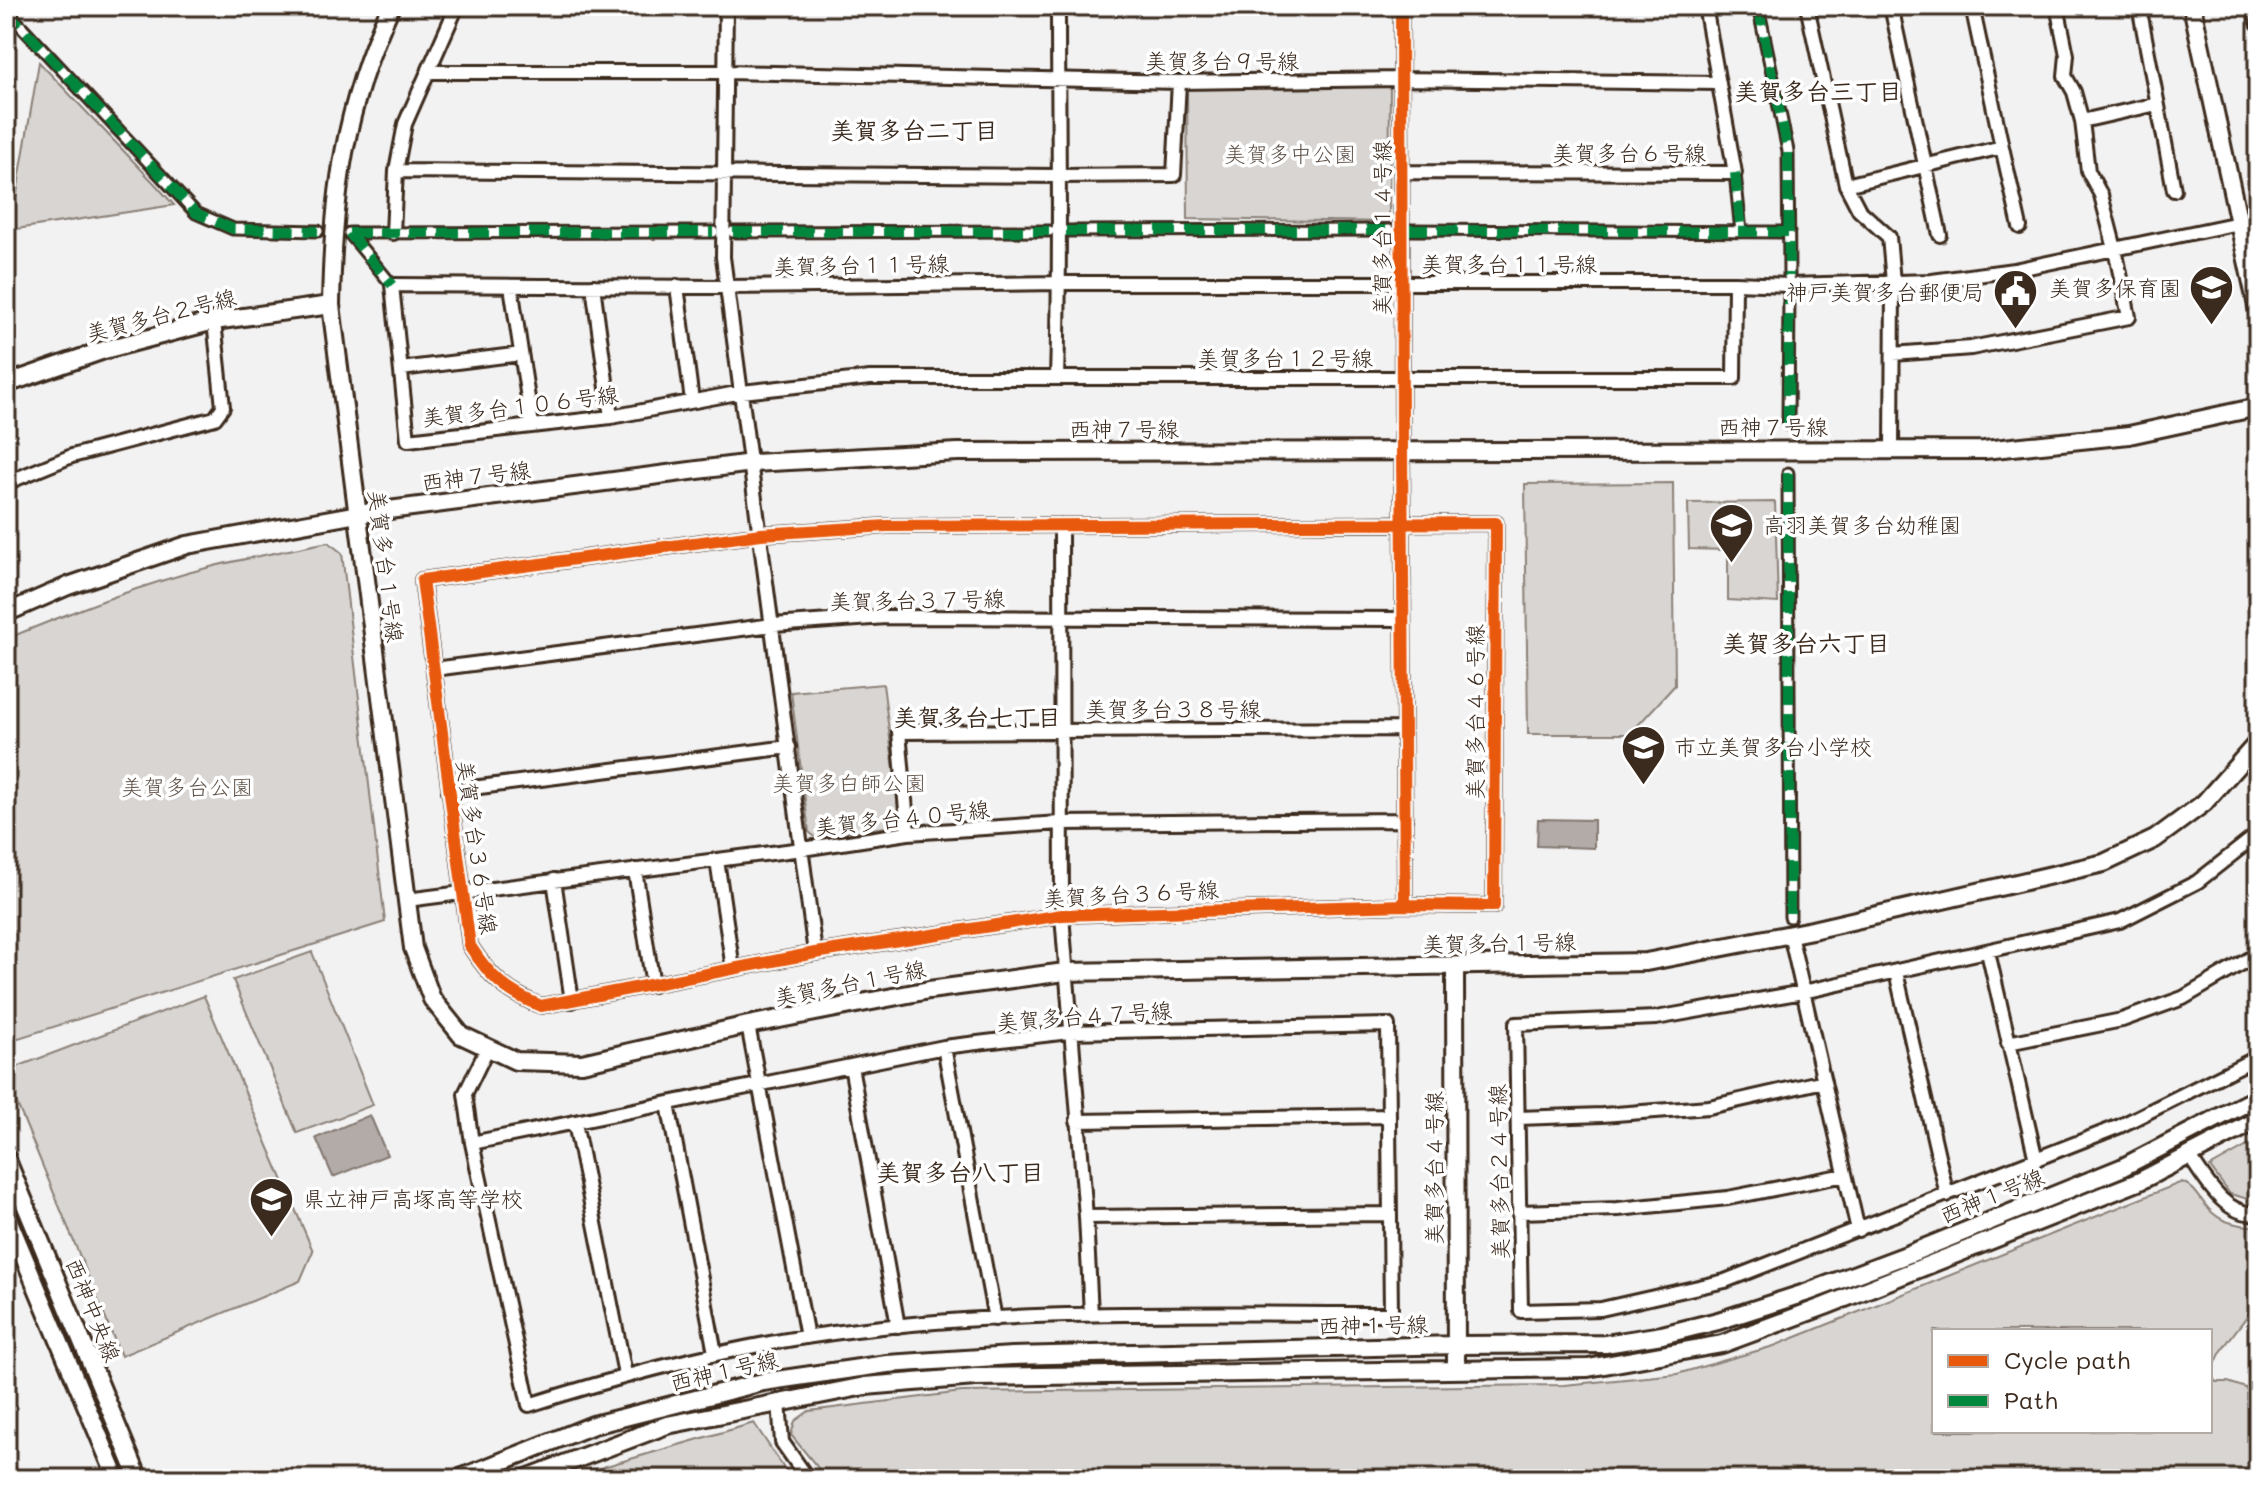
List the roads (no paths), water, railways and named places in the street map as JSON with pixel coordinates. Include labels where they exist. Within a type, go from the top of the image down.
[{"type":"street","name":"美賀多台１号線","points":[[391,6],[371,50],[349,122],[333,227],[331,305],[413,948],[432,999],[461,1035],[516,1061],[582,1063],[748,1025],[929,990],[1065,972],[1646,962],[1790,934],[2104,863],[2155,839],[2204,803],[2258,742]]},
{"type":"street","points":[[393,233],[396,171],[405,124],[457,6]]},
{"type":"street","points":[[726,6],[723,257],[815,953]]},
{"type":"street","points":[[1057,377],[1060,283],[1058,6]]},
{"type":"street","name":"美賀多台１４号線","points":[[1401,6],[1402,449]]},
{"type":"street","name":"美賀多台６号線","points":[[1401,172],[1735,173],[1705,6]]},
{"type":"street","points":[[1758,6],[1788,151],[1789,276]]},
{"type":"street","points":[[1807,6],[1846,185],[1859,210],[1889,237],[1893,282],[1892,450]]},
{"type":"street","points":[[1891,6],[1940,235]]},
{"type":"street","points":[[1972,6],[2020,227]]},
{"type":"street","points":[[1893,354],[1971,348],[2129,317],[2101,195],[2088,171],[2082,121],[2074,92],[2065,76],[2067,55],[2057,6]]},
{"type":"street","points":[[2139,6],[2174,190]]},
{"type":"street","points":[[2192,6],[2258,311]]},
{"type":"street","points":[[2254,6],[2258,23]]},
{"type":"street","points":[[6,10],[196,213],[233,229],[318,231]]},
{"type":"street","name":"美賀多台９号線","points":[[430,72],[725,72],[1179,82],[1401,79],[1719,83]]},
{"type":"street","points":[[396,171],[1174,175],[1179,82]]},
{"type":"street","points":[[2082,121],[2157,104]]},
{"type":"street","points":[[1846,185],[2002,147]]},
{"type":"street","points":[[1735,173],[1741,232]]},
{"type":"street","name":"美賀多台１１号線","points":[[727,287],[1932,281],[2014,270],[2258,219]]},
{"type":"street","points":[[1066,231],[1389,230]]},
{"type":"street","points":[[1408,230],[1789,232]]},
{"type":"street","points":[[733,232],[1049,231]]},
{"type":"street","points":[[713,232],[349,233],[392,285],[727,287]]},
{"type":"street","name":"美賀多台１２号線","points":[[742,392],[870,378],[1734,378],[1735,283]]},
{"type":"street","name":"美賀多台１０６号線","points":[[392,285],[408,440],[611,417],[742,392]]},
{"type":"street","points":[[511,286],[532,425]]},
{"type":"street","points":[[593,286],[611,417]]},
{"type":"street","points":[[677,286],[692,401]]},
{"type":"street","points":[[1788,425],[1789,293]]},
{"type":"street","name":"美賀多台２号線","points":[[6,384],[104,350],[214,321],[331,305]]},
{"type":"street","points":[[6,483],[72,456],[215,418],[223,407],[214,321]]},
{"type":"street","points":[[401,369],[521,354]]},
{"type":"street","name":"西神７号線","points":[[6,613],[68,586],[187,545],[358,514],[752,463],[958,452],[1984,450],[2129,435],[2258,407]]},
{"type":"street","points":[[1402,449],[1405,905]]},
{"type":"street","points":[[1788,473],[1790,917]]},
{"type":"street","name":"美賀多台３６号線","points":[[1403,523],[887,526],[761,534],[422,580],[470,946],[487,973],[517,997],[541,1006],[815,953],[1062,915],[1405,905]]},
{"type":"street","name":"美賀多台４６号線","points":[[1403,523],[1496,523],[1494,906],[1405,905]]},
{"type":"street","points":[[1061,525],[1062,915],[1091,1314]]},
{"type":"street","name":"美賀多台３７号線","points":[[434,669],[773,625],[886,617],[1403,619]]},
{"type":"street","name":"美賀多台３８号線","points":[[908,833],[899,732],[1404,729]]},
{"type":"street","points":[[449,791],[789,747]]},
{"type":"street","name":"美賀多台４０号線","points":[[407,900],[908,833],[1060,823],[1405,820]]},
{"type":"street","name":"美賀多台２４号線","points":[[2258,834],[2197,882],[2120,921],[1803,992],[1656,1018],[1516,1024],[1521,1311],[1601,1309],[1725,1281],[2120,1126],[2258,1057]]},
{"type":"street","points":[[717,860],[733,969]]},
{"type":"street","points":[[635,870],[653,985]]},
{"type":"street","points":[[554,880],[572,1001]]},
{"type":"street","points":[[1790,934],[1858,1230]]},
{"type":"street","points":[[1988,952],[2036,1160]]},
{"type":"street","points":[[2008,1043],[2134,1016],[2183,998],[2258,954]]},
{"type":"street","name":"美賀多台４号線","points":[[1455,966],[1456,1369]]},
{"type":"street","points":[[1896,972],[1947,1195]]},
{"type":"street","points":[[748,1025],[807,1337]]},
{"type":"street","name":"美賀多台４７号線","points":[[1388,1025],[1391,1314],[1091,1314],[898,1326],[807,1337],[715,1353],[625,1374],[529,1405],[472,1143],[944,1047],[1069,1032],[1388,1025]]},
{"type":"street","points":[[472,1143],[465,1094],[488,1047]]},
{"type":"street","points":[[944,1047],[995,1319]]},
{"type":"street","points":[[851,1066],[898,1326]]},
{"type":"street","points":[[1518,1118],[1709,1107],[1824,1081]]},
{"type":"street","name":"西神１号線","points":[[458,1479],[593,1425],[763,1382],[887,1364],[1012,1356],[1605,1344],[1662,1335],[1808,1292],[1909,1254],[2121,1168],[2258,1097]]},
{"type":"street","points":[[668,1104],[715,1353]]},
{"type":"street","points":[[1077,1121],[1389,1116]]},
{"type":"street","name":"西神１号線","points":[[524,1479],[667,1425],[865,1386],[975,1377],[1588,1368],[1722,1344],[2124,1188],[2258,1120]]},
{"type":"street","points":[[575,1123],[625,1374]]},
{"type":"street","points":[[2190,1157],[2216,1197],[2249,1214],[2258,1213]]},
{"type":"street","name":"西神中央線","points":[[6,1158],[139,1479]]},
{"type":"street","points":[[1519,1212],[1618,1209],[1728,1198],[1845,1175]]},
{"type":"street","name":"西神中央線","points":[[6,1214],[117,1479]]},
{"type":"street","points":[[1086,1217],[1390,1214]]},
{"type":"street","points":[[779,1401],[782,1442],[808,1479]]},
{"type":"place","name":"美賀多保育園","points":[[2212,327]]},
{"type":"place","name":"神戸美賀多台郵便局","points":[[2015,331]]},
{"type":"place","name":"高羽美賀多台幼稚園","points":[[1732,564]]},
{"type":"place","name":"市立美賀多台小学校","points":[[1643,786]]},
{"type":"place","name":"県立神戸高塚高等学校","points":[[272,1238]]},
{"type":"district","name":"美賀多台三丁目","points":[[1818,92]]},
{"type":"district","name":"美賀多台二丁目","points":[[914,131]]},
{"type":"district","name":"美賀多台六丁目","points":[[1806,644]]},
{"type":"district","name":"美賀多台七丁目","points":[[977,718]]},
{"type":"district","name":"美賀多台八丁目","points":[[960,1173]]},
{"type":"park label","name":"美賀多中公園","points":[[1290,154]]},
{"type":"park label","name":"美賀多白師公園","points":[[849,783]]},
{"type":"park label","name":"美賀多台公園","points":[[187,787]]}]
